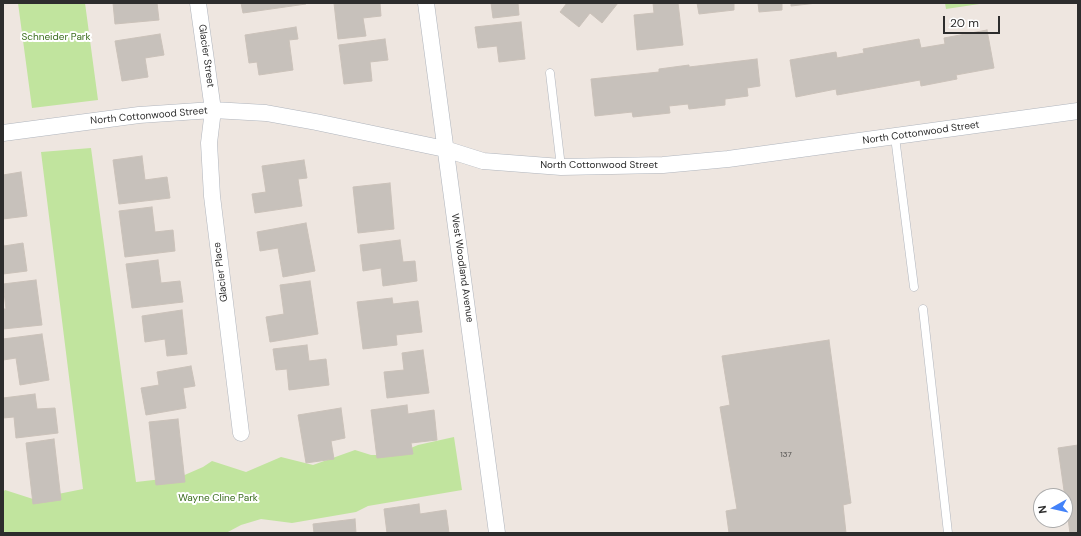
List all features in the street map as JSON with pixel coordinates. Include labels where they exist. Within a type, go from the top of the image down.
[{"type":"street","name":"Glacier Street","points":[[198,3],[213,110]]},
{"type":"street","name":"West Woodland Avenue","points":[[426,3],[497,533]]},
{"type":"street","name":"North Cottonwood Street","points":[[3,133],[139,115],[213,110],[280,115],[445,149],[483,161],[561,167],[663,165],[728,159],[1078,111]]},
{"type":"street","name":"Glacier Place","points":[[213,110],[209,143],[212,196],[241,433]]},
{"type":"lane","points":[[550,73],[561,167]]},
{"type":"lane","points":[[895,137],[914,287]]},
{"type":"lane","points":[[923,309],[948,533]]},
{"type":"green space","name":"Schneider Park","points":[[18,3],[85,3],[98,100],[32,108]]},
{"type":"green space","points":[[945,3],[986,3],[946,9]]},
{"type":"green space","name":"Wayne Cline Park","points":[[91,148],[136,482],[180,477],[203,467],[212,461],[246,472],[281,457],[313,465],[355,450],[371,455],[394,455],[418,445],[454,437],[462,490],[368,506],[356,512],[292,523],[261,519],[241,525],[226,533],[3,533],[3,492],[5,490],[33,499],[83,489],[41,152]]},
{"type":"building","points":[[113,3],[157,3],[159,20],[115,24]]},
{"type":"building","points":[[241,3],[306,3],[306,4],[243,13]]},
{"type":"building","points":[[334,3],[380,3],[381,16],[363,18],[366,36],[338,39]]},
{"type":"building","points":[[491,3],[518,3],[519,15],[493,18]]},
{"type":"building","points":[[567,3],[618,3],[602,23],[590,13],[579,27],[560,12]]},
{"type":"building","points":[[653,3],[678,3],[683,45],[637,50],[634,15],[654,13]]},
{"type":"building","points":[[697,3],[734,3],[734,10],[699,14]]},
{"type":"building","points":[[758,3],[782,3],[782,10],[759,12]]},
{"type":"building","points":[[791,3],[817,3],[791,6]]},
{"type":"building","points":[[521,22],[525,59],[499,62],[497,46],[478,48],[475,27]]},
{"type":"building","points":[[296,27],[298,39],[289,40],[293,70],[259,75],[257,62],[249,63],[245,35]]},
{"type":"building","points":[[987,30],[994,68],[956,75],[957,79],[921,86],[920,80],[837,95],[836,89],[796,97],[790,60],[836,52],[837,58],[864,53],[863,49],[919,39],[921,48],[945,44],[944,38]]},
{"type":"building","points":[[160,34],[164,55],[145,58],[148,77],[122,81],[115,41]]},
{"type":"building","points":[[385,39],[388,60],[370,62],[372,81],[344,84],[339,45]]},
{"type":"building","points":[[757,59],[760,86],[747,88],[748,96],[725,99],[725,105],[689,109],[688,104],[669,106],[670,113],[633,117],[632,112],[595,116],[591,79],[659,72],[659,69],[689,65],[689,67]]},
{"type":"building","points":[[142,156],[145,180],[167,177],[170,198],[119,204],[113,160]]},
{"type":"building","points":[[304,160],[307,178],[298,179],[302,206],[255,213],[252,194],[266,192],[262,166]]},
{"type":"building","points":[[21,172],[27,216],[3,219],[3,175]]},
{"type":"building","points":[[390,183],[394,229],[358,233],[353,187]]},
{"type":"building","points":[[152,207],[155,232],[173,230],[175,251],[125,257],[119,211]]},
{"type":"building","points":[[306,223],[315,271],[283,277],[278,248],[260,251],[257,232]]},
{"type":"building","points":[[400,240],[403,262],[415,261],[417,281],[383,286],[381,268],[363,271],[360,245]]},
{"type":"building","points":[[3,242],[4,246],[23,243],[27,271],[3,274]]},
{"type":"building","points":[[158,260],[161,283],[180,281],[183,302],[132,308],[126,264]]},
{"type":"building","points":[[36,280],[42,325],[3,329],[3,309],[6,309],[3,284]]},
{"type":"building","points":[[310,281],[318,334],[270,342],[266,317],[284,314],[280,285]]},
{"type":"building","points":[[392,298],[393,304],[418,301],[422,332],[396,335],[397,345],[363,349],[357,302]]},
{"type":"building","points":[[182,310],[187,354],[167,356],[165,339],[145,342],[142,316]]},
{"type":"building","points":[[42,334],[49,380],[20,385],[16,358],[3,360],[3,339]]},
{"type":"building","points":[[829,340],[851,503],[843,505],[846,533],[729,533],[726,511],[737,509],[720,407],[730,405],[722,356]]},
{"type":"building","points":[[307,345],[309,361],[326,359],[329,385],[289,390],[287,369],[276,370],[273,349]]},
{"type":"building","points":[[423,350],[429,393],[387,398],[384,372],[404,370],[402,353]]},
{"type":"building","points":[[191,366],[195,386],[183,388],[186,408],[146,415],[141,388],[159,385],[157,372]]},
{"type":"building","points":[[35,394],[37,409],[55,408],[58,433],[16,438],[14,417],[3,418],[3,398]]},
{"type":"building","points":[[407,405],[408,414],[434,410],[437,440],[411,443],[413,454],[377,458],[371,410]]},
{"type":"building","points":[[341,408],[345,438],[331,441],[334,459],[306,463],[298,415]]},
{"type":"building","points":[[178,419],[185,482],[156,485],[149,422]]},
{"type":"building","points":[[54,439],[61,500],[33,504],[26,443]]},
{"type":"building","points":[[1078,445],[1078,533],[1070,533],[1069,528],[1073,528],[1073,488],[1064,488],[1058,448]]},
{"type":"building","points":[[419,504],[420,514],[446,510],[449,533],[387,533],[384,509]]},
{"type":"building","points":[[355,519],[356,533],[314,533],[313,524]]}]
